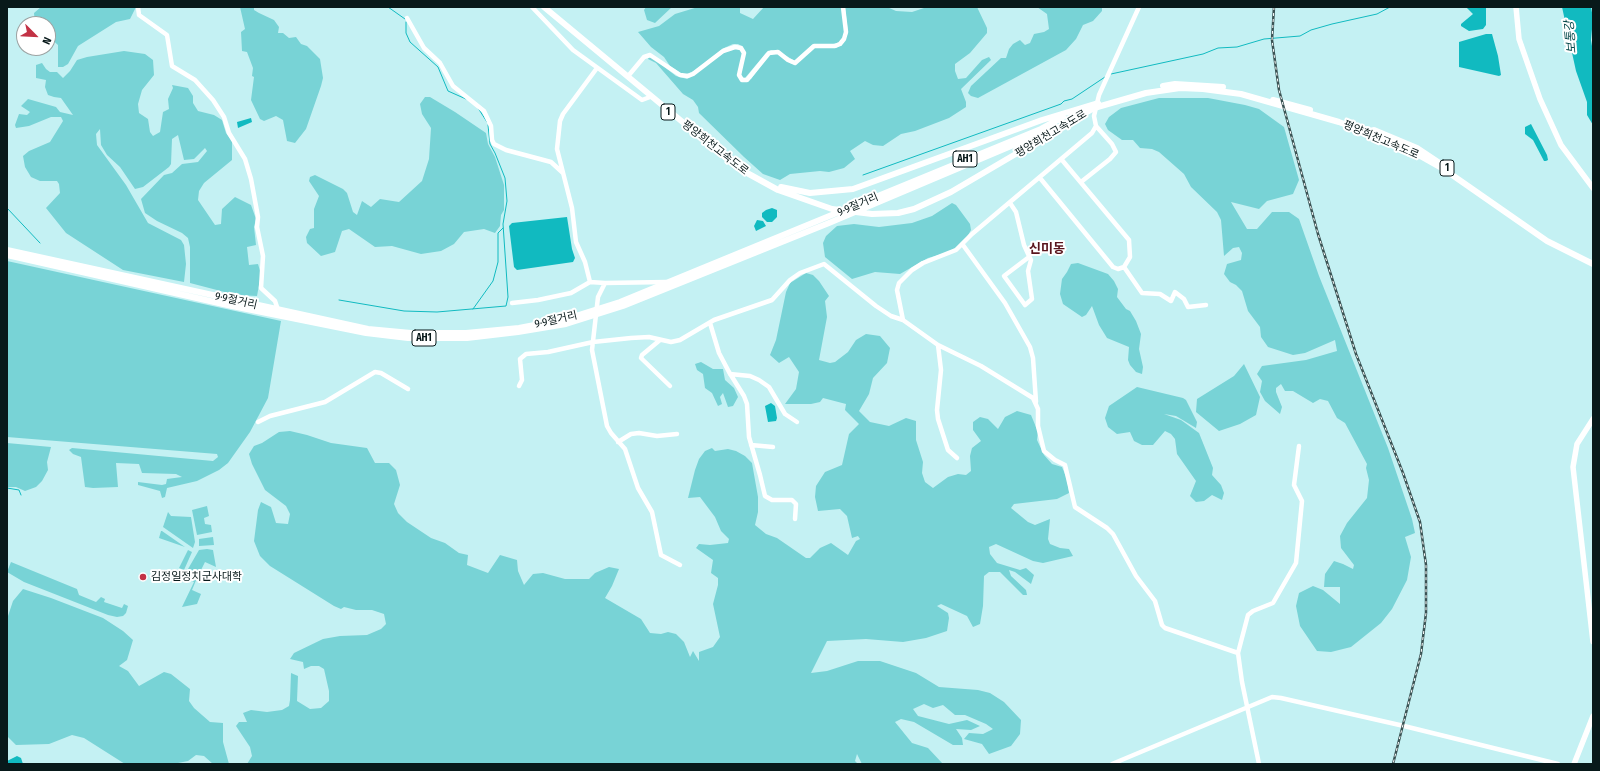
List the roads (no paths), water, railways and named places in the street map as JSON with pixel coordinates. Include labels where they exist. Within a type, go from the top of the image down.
[{"type":"highway","name":"평양희천고속도로","points":[[544,7],[650,97],[738,168],[763,183],[832,209],[857,213],[886,214],[914,209],[952,192],[1074,120],[1096,105]]},
{"type":"highway","name":"평양희천고속도로","points":[[548,7],[739,166],[773,184],[810,193],[853,189],[1042,120],[1135,95],[1180,88],[1226,91],[1357,124],[1417,148],[1547,236],[1593,260]]},
{"type":"highway","name":"평양희천고속도로","points":[[1288,106],[1360,129],[1406,148],[1444,170],[1547,241],[1593,264]]},
{"type":"highway","name":"9·9절거리","points":[[7,255],[271,314],[366,333],[394,336],[474,337],[542,329],[642,299],[829,222],[860,207],[1041,129],[1073,112]]},
{"type":"highway","name":"9·9절거리","points":[[7,250],[278,310],[368,328],[411,333],[466,333],[519,328],[596,313],[822,220],[860,207],[1074,120]]},
{"type":"main road","points":[[1516,7],[1520,39],[1540,99],[1561,145],[1593,188]]},
{"type":"main road","points":[[1593,419],[1577,444],[1573,467],[1593,642]]},
{"type":"main road","points":[[1574,764],[1593,716]]},
{"type":"street","points":[[138,7],[139,15],[167,35],[172,66],[196,80],[213,100],[224,117],[229,133],[245,159],[251,179],[258,217],[257,227],[263,256],[261,288],[275,301],[278,310]]},
{"type":"street","points":[[532,7],[560,38],[597,68],[642,100],[650,97]]},
{"type":"street","points":[[629,75],[644,57],[650,56],[680,75],[688,76],[693,74],[723,51],[735,47],[741,48],[744,53],[739,75],[742,80],[747,80],[770,53],[778,52],[788,60],[795,63],[814,46],[835,46],[840,44],[844,39],[846,32],[843,7]]},
{"type":"street","points":[[1081,182],[1110,159],[1116,152],[1112,144],[1096,126],[1094,116],[1096,105],[1108,71],[1139,7]]},
{"type":"street","points":[[407,18],[424,48],[443,67],[447,78],[453,86],[476,103],[484,111],[491,126],[492,140],[494,144],[506,150],[551,162],[563,173]]},
{"type":"street","points":[[590,282],[585,262],[576,242],[572,208],[557,149],[560,121],[569,104],[597,68]]},
{"type":"street","points":[[903,320],[897,290],[899,283],[912,270],[922,263],[946,255],[963,245],[972,234],[1087,138],[1096,126]]},
{"type":"street","points":[[1040,178],[1114,267],[1118,269],[1124,267],[1130,257],[1129,240],[1062,160]]},
{"type":"street","points":[[1010,203],[1016,212],[1024,245],[1029,257],[1031,262],[1028,271],[1032,299],[1025,305],[1004,276],[1029,257]]},
{"type":"street","points":[[963,245],[1005,303],[1030,347],[1033,358],[1036,402],[1038,409],[1038,426],[1044,451],[1055,460],[1065,465],[1075,507],[1107,528],[1113,534],[1136,576],[1155,601],[1162,625],[1165,628],[1238,653]]},
{"type":"street","points":[[519,386],[522,380],[520,359],[526,354],[548,352],[593,342],[649,337],[672,342],[686,338],[710,323],[772,300],[790,280],[800,273],[824,264],[876,306],[891,316],[903,320],[938,345],[980,366],[1029,394],[1036,402]]},
{"type":"street","points":[[1124,267],[1142,293],[1160,294],[1171,301],[1175,292],[1184,299],[1188,307],[1206,305]]},
{"type":"street","points":[[512,303],[538,300],[571,293],[590,282],[672,282]]},
{"type":"street","points":[[605,283],[598,297],[593,342],[593,357],[607,426],[625,449],[638,488],[652,512],[661,555],[680,565]]},
{"type":"street","points":[[710,323],[719,353],[744,396],[747,404],[748,428],[751,445],[765,496],[772,500],[787,499],[794,502],[795,519]]},
{"type":"street","points":[[660,340],[645,352],[641,358],[670,386]]},
{"type":"street","points":[[938,345],[941,370],[937,410],[938,419],[948,450],[957,458]]},
{"type":"street","points":[[258,422],[270,416],[325,402],[375,372],[382,373],[408,389]]},
{"type":"street","points":[[730,374],[750,376],[759,380],[768,387],[785,414],[797,422]]},
{"type":"street","points":[[618,442],[631,434],[640,433],[658,436],[677,434]]},
{"type":"street","points":[[751,445],[773,447]]},
{"type":"street","points":[[1260,764],[1242,682],[1238,653],[1248,615],[1253,610],[1273,603],[1296,562],[1302,501],[1294,485],[1299,446]]},
{"type":"street","points":[[1112,764],[1267,699],[1281,698],[1558,764]]},
{"type":"water","points":[[1466,7],[1486,7],[1486,25],[1483,29],[1469,31],[1461,26],[1461,24],[1473,14]]},
{"type":"water","name":"보통강","points":[[1562,7],[1591,7],[1593,18],[1591,40],[1593,52],[1593,125],[1587,115],[1587,102],[1576,71]]},
{"type":"water","points":[[1486,34],[1492,34],[1498,56],[1501,75],[1499,76],[1459,67],[1459,42]]},
{"type":"water","points":[[251,118],[252,122],[238,128],[237,122]]},
{"type":"water","points":[[1531,124],[1547,155],[1548,160],[1546,161],[1544,161],[1533,140],[1525,134],[1525,127]]},
{"type":"water","points":[[772,208],[777,210],[777,217],[772,222],[767,222],[762,217],[762,213]]},
{"type":"water","points":[[567,217],[572,249],[575,258],[573,262],[517,270],[514,267],[509,226],[512,223]]},
{"type":"water","points":[[757,220],[763,221],[766,226],[756,231],[754,226]]},
{"type":"water","points":[[771,403],[775,406],[777,418],[776,421],[768,422],[765,406]]},
{"type":"water","points":[[17,756],[21,758],[23,764],[7,764],[7,761]]},
{"type":"waterway","points":[[388,7],[405,19]]},
{"type":"waterway","points":[[1111,74],[1203,54],[1218,48],[1237,47],[1264,39],[1300,36],[1311,30],[1377,14],[1390,7]]},
{"type":"waterway","points":[[406,22],[406,33],[410,42],[438,67],[448,91],[466,99]]},
{"type":"waterway","points":[[863,175],[1061,104],[1064,101],[1072,99],[1105,77]]},
{"type":"waterway","points":[[478,108],[487,122]]},
{"type":"waterway","points":[[339,300],[404,311],[437,312],[506,306],[508,297],[503,224],[507,201],[505,178],[490,144],[488,125]]},
{"type":"waterway","points":[[7,208],[40,243]]},
{"type":"waterway","points":[[473,309],[493,281],[498,262],[498,233],[503,228]]},
{"type":"waterway","points":[[7,488],[19,490],[21,495]]},
{"type":"railway","points":[[1274,7],[1272,40],[1279,90],[1318,234],[1356,354],[1403,473],[1420,522],[1426,565],[1426,613],[1421,654],[1393,764]]},
{"type":"place","name":"김정일정치군사대학","points":[[143,577]]},
{"type":"district","name":"신미동","points":[[1047,249]]}]
